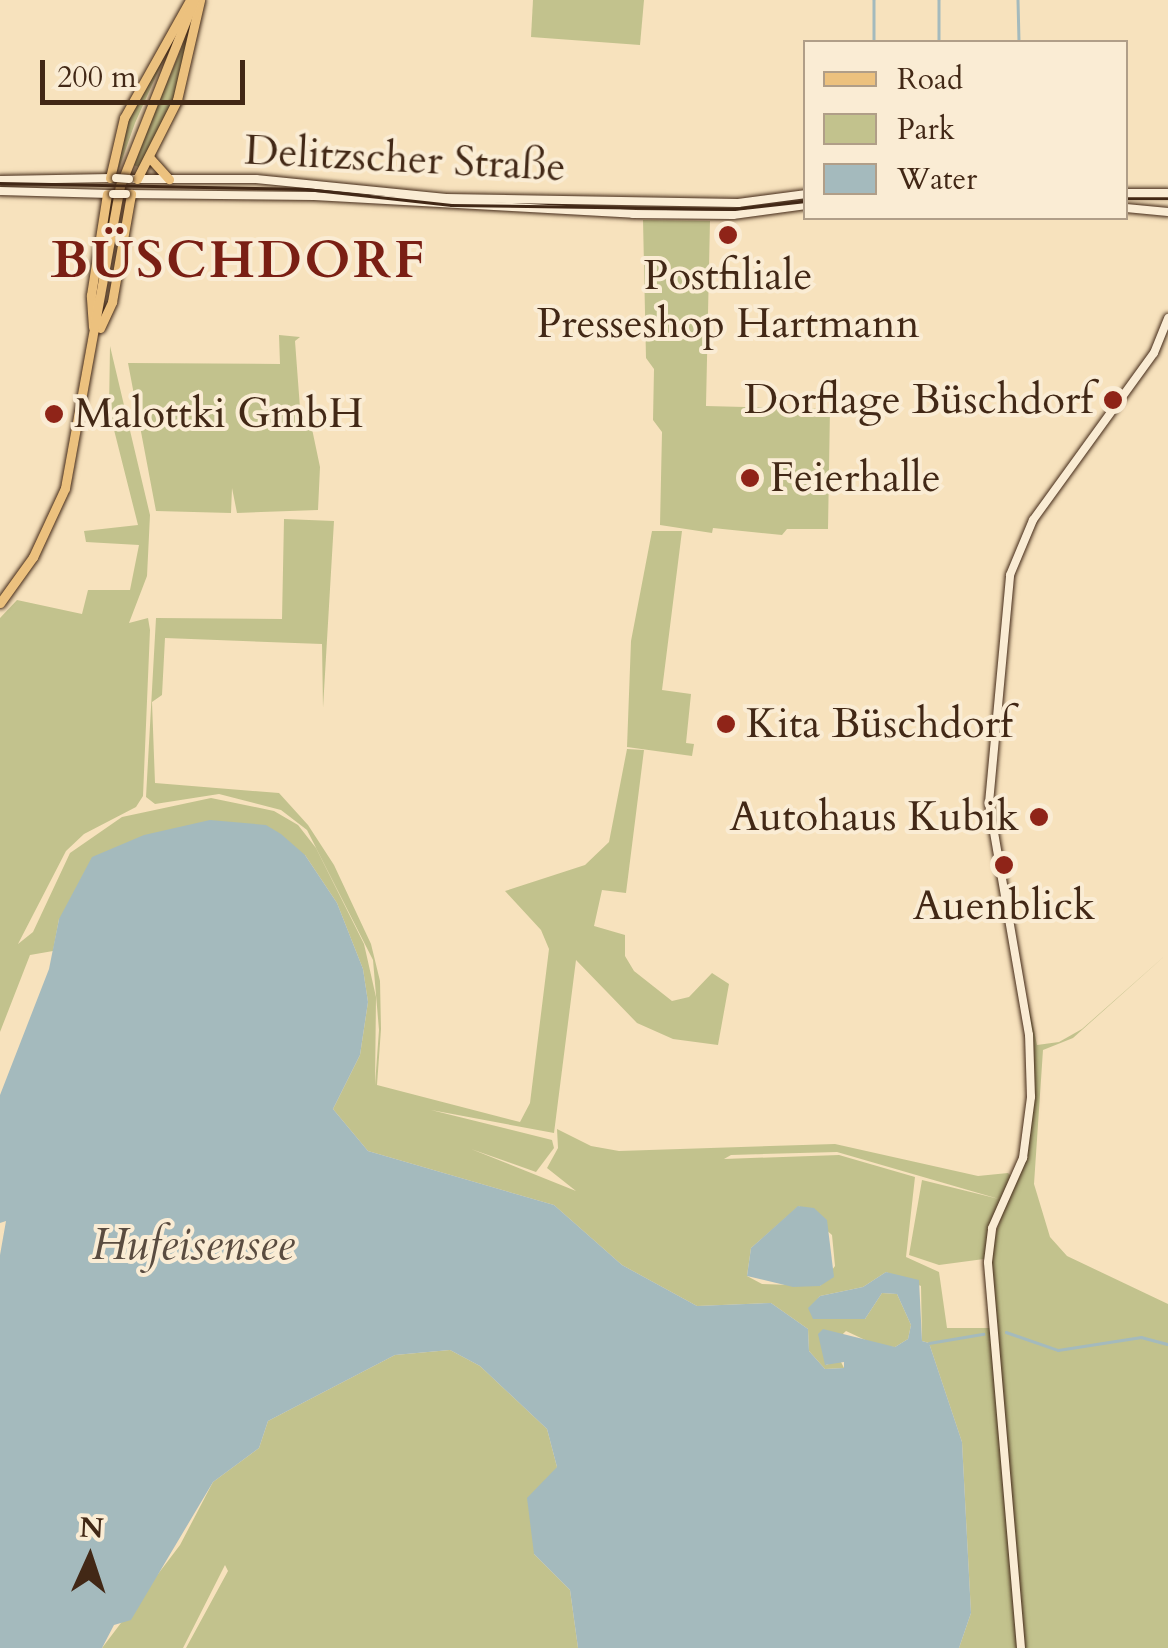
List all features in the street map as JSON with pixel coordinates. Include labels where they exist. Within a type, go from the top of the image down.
[{"type":"main road","points":[[94,340],[112,302],[133,178],[149,157],[186,75],[195,0]]},
{"type":"main road","points":[[94,340],[91,295],[124,118],[195,0]]},
{"type":"main road","points":[[0,603],[33,557],[65,488],[125,170],[195,0]]},
{"type":"main road","points":[[149,157],[170,179]]},
{"type":"main road","name":"Delitzscher Straße","points":[[0,180],[256,179],[446,198],[738,203],[803,194]]},
{"type":"main road","name":"Delitzscher Straße","points":[[0,192],[660,214],[732,215],[803,204]]},
{"type":"main road","points":[[1128,194],[1168,193]]},
{"type":"main road","points":[[1128,206],[1168,204]]},
{"type":"main road","points":[[1128,206],[1168,212]]},
{"type":"main road","points":[[1021,1648],[994,1334],[990,1241],[1023,1158],[1031,1083],[1029,1034],[989,803],[1010,574],[1033,520],[1154,353],[1168,318]]},
{"type":"green space","points":[[533,0],[644,0],[640,45],[531,37]]},
{"type":"green space","points":[[180,22],[135,123],[118,171],[126,120]]},
{"type":"green space","points":[[191,26],[174,99],[140,167],[132,165]]},
{"type":"green space","points":[[643,220],[710,221],[706,406],[830,409],[828,529],[787,529],[782,535],[713,528],[712,533],[660,525],[662,432],[653,420],[654,369],[646,358]]},
{"type":"green space","points":[[279,335],[300,337],[295,341],[300,408],[295,412],[296,423],[304,423],[307,405],[320,467],[318,510],[237,513],[232,488],[231,513],[156,511],[128,363],[280,364]]},
{"type":"green space","points":[[110,346],[150,515],[147,576],[129,623],[148,618],[150,630],[143,796],[136,807],[84,834],[66,851],[18,944],[33,932],[70,853],[122,817],[211,798],[274,811],[298,825],[316,848],[364,944],[376,997],[375,1085],[379,1030],[373,960],[307,830],[281,810],[219,794],[155,804],[146,797],[156,618],[282,619],[284,519],[334,521],[323,708],[322,644],[165,638],[162,695],[152,702],[155,783],[279,793],[308,825],[334,865],[371,944],[380,981],[381,1029],[377,1085],[520,1122],[530,1103],[549,949],[541,930],[505,891],[585,865],[609,842],[627,749],[644,750],[626,893],[602,890],[594,926],[625,935],[625,956],[634,971],[672,1001],[689,997],[712,973],[729,984],[718,1045],[673,1039],[637,1023],[576,960],[554,1133],[431,1110],[552,1140],[554,1148],[536,1172],[471,1149],[576,1191],[547,1168],[558,1148],[557,1129],[591,1146],[619,1151],[835,1144],[978,1176],[1008,1173],[1012,1177],[990,1225],[984,1259],[939,1265],[909,1255],[922,1180],[999,1199],[837,1152],[731,1155],[724,1159],[839,1155],[915,1177],[906,1257],[939,1272],[947,1328],[990,1328],[1017,1648],[959,1648],[971,1613],[962,1442],[929,1343],[922,1341],[921,1286],[886,1272],[863,1287],[820,1296],[816,1301],[829,1318],[865,1319],[882,1293],[897,1294],[911,1325],[908,1339],[895,1347],[878,1346],[846,1331],[826,1350],[826,1365],[840,1360],[844,1368],[825,1369],[809,1351],[808,1329],[771,1303],[697,1306],[622,1265],[554,1205],[368,1151],[333,1109],[360,1055],[368,1002],[363,969],[337,903],[305,855],[59,919],[53,951],[30,955],[0,1032],[0,618],[17,600],[82,614],[88,590],[130,590],[139,545],[86,542],[84,531],[138,525],[109,410]],"holes":[[[799,1206],[832,1235],[835,1266],[820,1286],[762,1284],[747,1276],[751,1248]]]},
{"type":"green space","points":[[652,531],[682,531],[662,690],[691,694],[686,743],[694,744],[692,756],[627,747],[631,641]]},
{"type":"green space","points":[[1168,953],[1073,1038],[1043,1050],[1034,1184],[1050,1237],[1067,1256],[1168,1304],[1168,1648],[1025,1648],[992,1264],[994,1238],[1031,1132],[1028,1002],[1037,1045],[1059,1042],[1082,1029]]},
{"type":"green space","points":[[450,1350],[480,1366],[547,1429],[557,1467],[534,1554],[570,1590],[578,1648],[186,1648],[228,1571],[225,1565],[183,1648],[102,1648],[180,1545],[213,1482],[259,1448],[268,1421],[395,1355]]},
{"type":"water","name":"Hufeisensee","points":[[210,820],[266,825],[281,834],[305,855],[337,903],[363,969],[368,1002],[360,1055],[333,1109],[368,1151],[554,1205],[622,1265],[697,1306],[771,1303],[808,1329],[809,1351],[825,1369],[844,1368],[844,1362],[825,1365],[818,1334],[823,1329],[895,1347],[908,1339],[911,1325],[897,1294],[882,1293],[865,1319],[813,1319],[808,1308],[820,1296],[863,1287],[886,1272],[919,1280],[922,1341],[929,1343],[962,1442],[971,1613],[959,1648],[578,1648],[570,1590],[534,1554],[527,1498],[557,1467],[547,1429],[480,1366],[450,1350],[395,1355],[268,1421],[259,1448],[213,1482],[131,1620],[114,1625],[102,1648],[0,1648],[0,1255],[6,1221],[0,1223],[0,1095],[49,969],[59,919],[92,857],[144,835]]},
{"type":"water","points":[[798,1206],[814,1208],[827,1220],[834,1277],[820,1286],[793,1287],[747,1276],[751,1248]]},
{"type":"waterway","points":[[874,0],[874,40]]},
{"type":"waterway","points":[[939,0],[939,40]]},
{"type":"waterway","points":[[1018,0],[1019,40]]},
{"type":"waterway","points":[[1006,1332],[1058,1350],[1141,1337],[1168,1344]]},
{"type":"waterway","points":[[929,1343],[983,1334]]},
{"type":"tram line","points":[[0,183],[306,189],[451,205],[734,209],[803,201]]},
{"type":"tram line","points":[[1128,199],[1168,199]]},
{"type":"place","name":"Postfiliale Presseshop Hartmann","points":[[728,235]]},
{"type":"place","name":"Dorflage Büschdorf","points":[[1113,400]]},
{"type":"place","name":"Malottki GmbH","points":[[54,414]]},
{"type":"place","name":"Feierhalle","points":[[750,478]]},
{"type":"place","name":"Kita Büschdorf","points":[[726,724]]},
{"type":"place","name":"Autohaus Kubik","points":[[1039,817]]},
{"type":"place","name":"Auenblick","points":[[1004,865]]},
{"type":"district","name":"BÜSCHDORF","points":[[239,262]]}]
